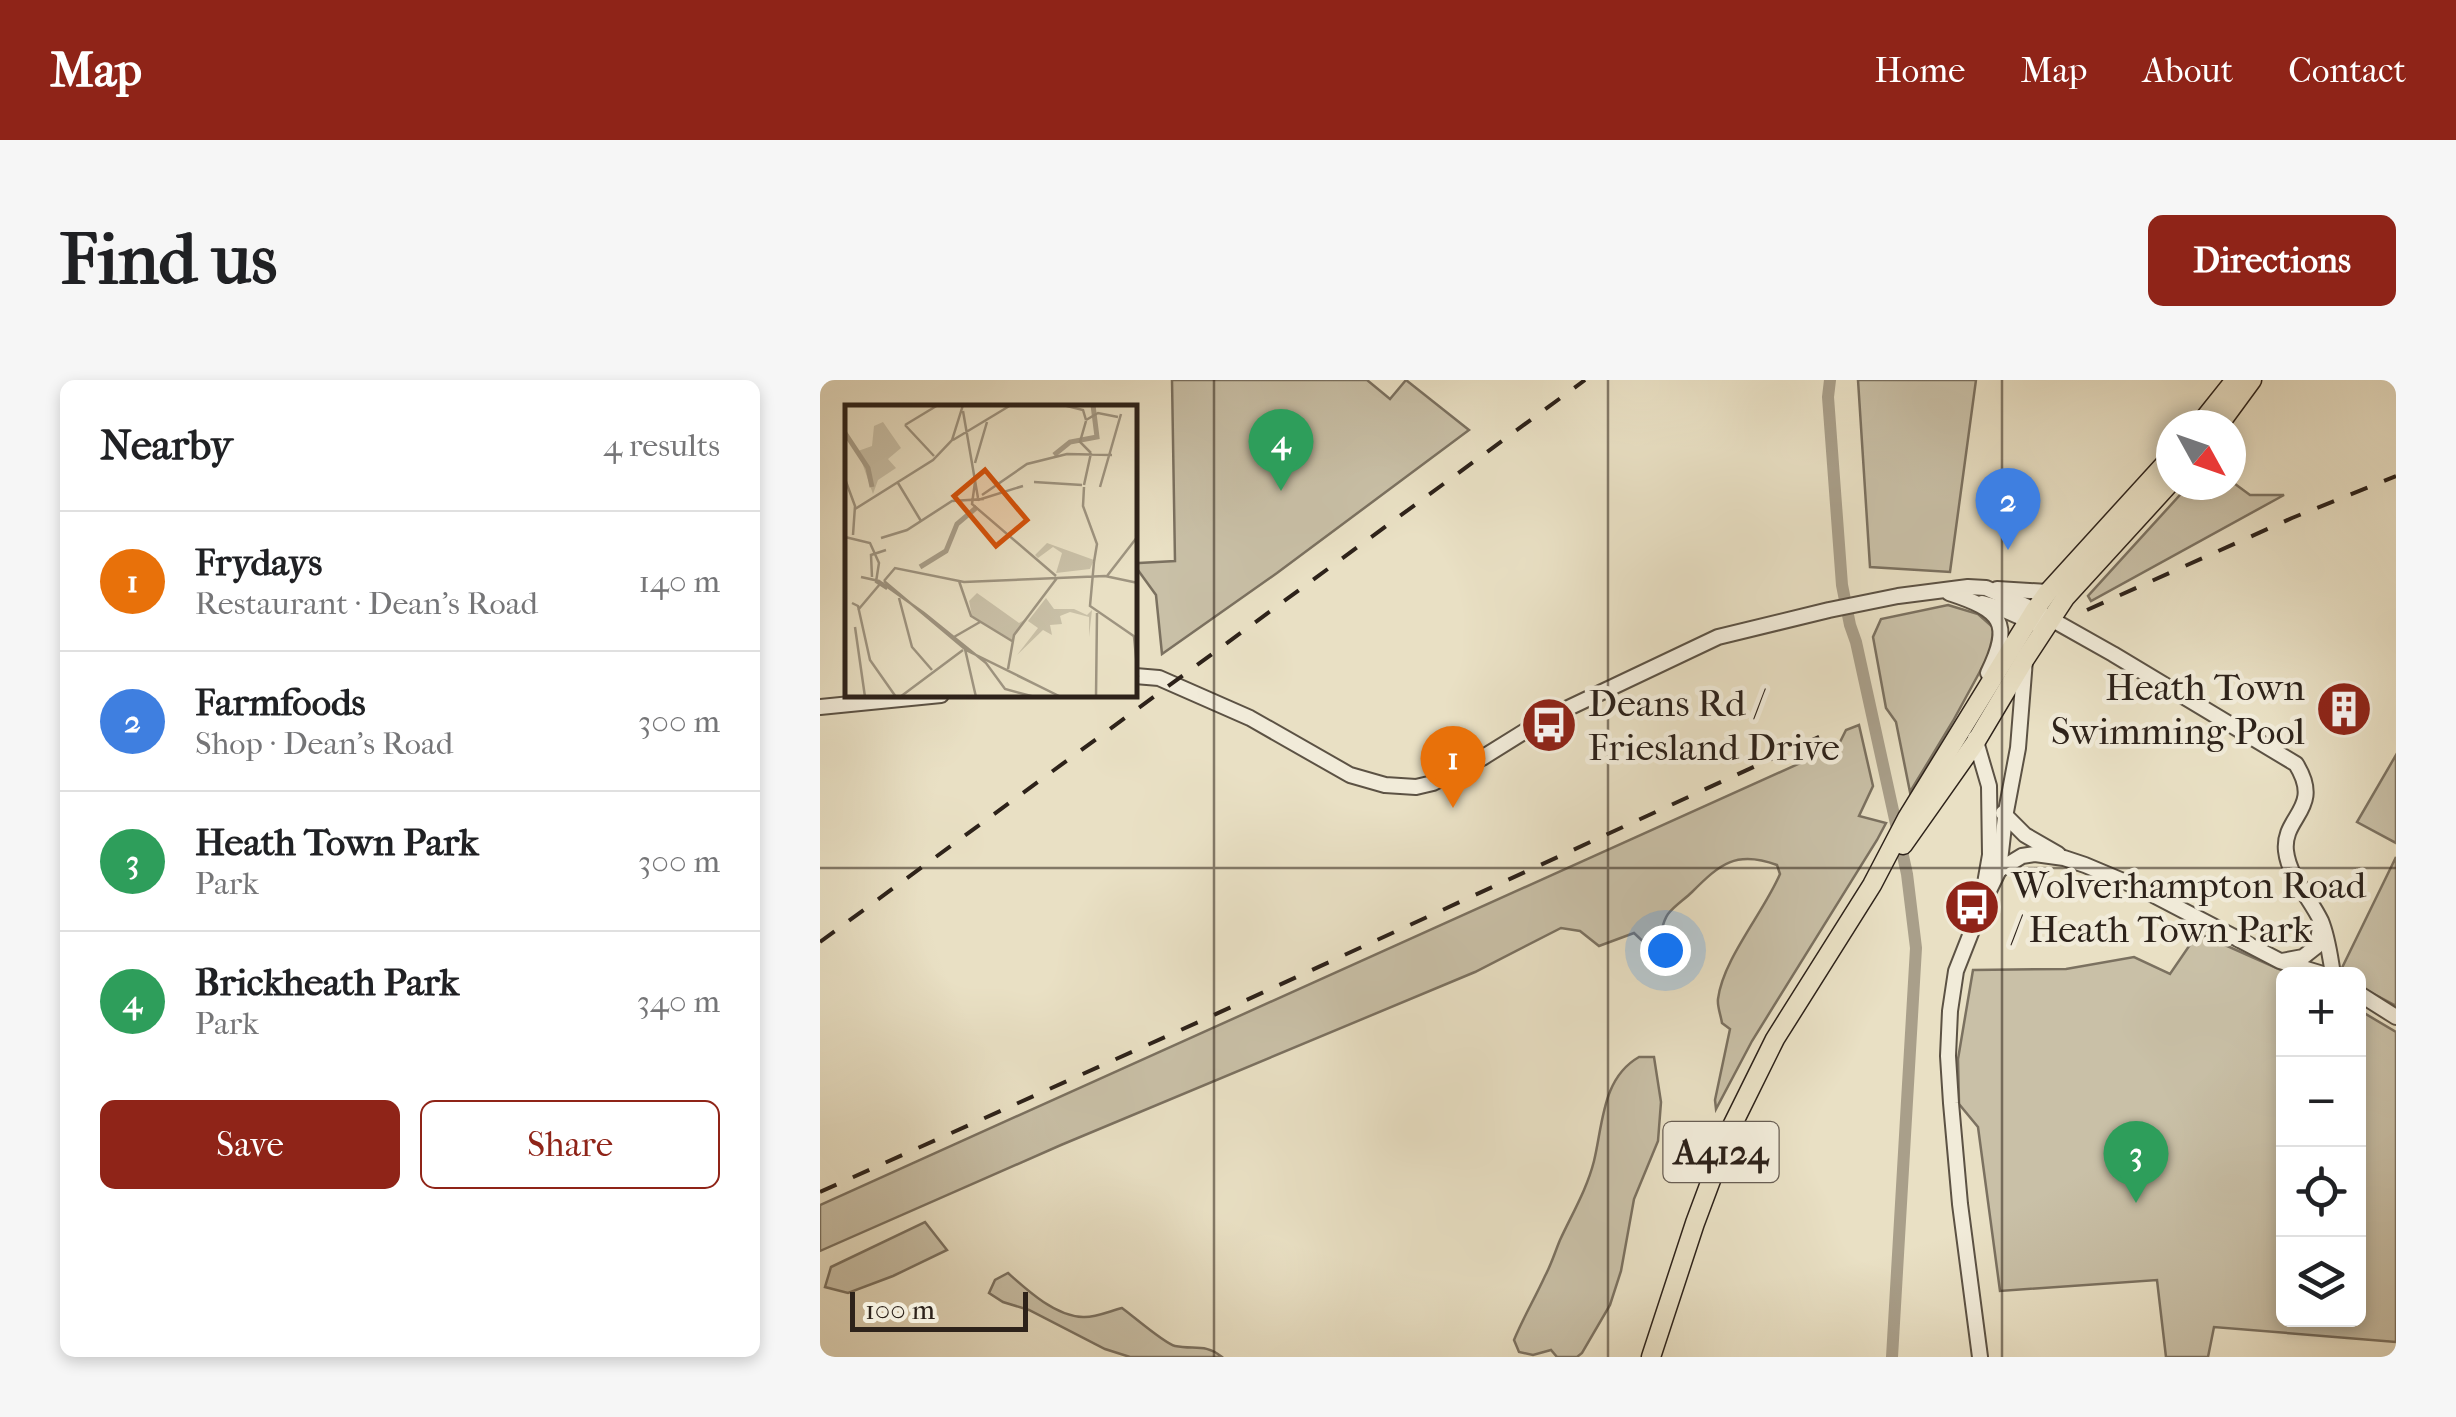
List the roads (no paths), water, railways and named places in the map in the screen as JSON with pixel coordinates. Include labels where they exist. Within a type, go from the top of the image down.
[{"type":"main road","points":[[2215,410],[2240,386]]},
{"type":"main road","points":[[2227,410],[2240,386]]},
{"type":"main road","name":"A4124","points":[[1651,1357],[1729,1132],[1774,1040],[1884,867],[1907,818],[1975,742],[2002,700],[2025,659],[2048,592],[2156,474]]},
{"type":"main road","name":"A4124","points":[[1938,783],[1974,707],[2038,617],[2065,598],[2156,498]]},
{"type":"street","points":[[1138,676],[1159,678],[1250,718],[1350,775],[1385,785],[1416,787],[1482,758],[1543,720],[1718,638],[1832,609],[1968,587],[2048,592]]},
{"type":"street","points":[[1986,588],[2113,654],[2296,764],[2305,779],[2306,791],[2285,848],[2296,880],[2321,921],[2332,967]]},
{"type":"street","points":[[1944,591],[2038,617]]},
{"type":"street","points":[[1965,598],[1988,610],[2002,626],[2002,641],[1974,707],[1975,742],[2005,817],[2025,835],[2064,858],[2142,889],[2280,962],[2298,967]]},
{"type":"street","points":[[1980,1357],[1960,1204],[1948,1056],[1950,1012],[1956,971],[1999,870],[2018,748],[2025,659]]},
{"type":"street","points":[[820,707],[911,698]]},
{"type":"street","points":[[2002,700],[2012,703],[2021,718]]},
{"type":"street","points":[[1982,905],[1993,793],[2018,748]]},
{"type":"street","points":[[1999,870],[2022,856],[2064,858]]},
{"type":"street","points":[[2280,962],[2303,957],[2318,946],[2321,921]]},
{"type":"street","points":[[2366,999],[2396,1017]]},
{"type":"waterway","points":[[1830,380],[1842,585],[1907,874],[1916,948],[1892,1357]]},
{"type":"railway","points":[[820,942],[1585,380]]},
{"type":"railway","points":[[2087,610],[2396,476]]},
{"type":"railway","points":[[820,1192],[1821,736]]},
{"type":"place","name":"Brickheath Park","points":[[1281,491]]},
{"type":"place","name":"Farmfoods","points":[[2008,550]]},
{"type":"place","name":"Heath Town Swimming Pool","points":[[2344,709]]},
{"type":"place","name":"Deans Rd / Friesland Drive","points":[[1549,725]]},
{"type":"place","name":"Frydays","points":[[1453,808]]},
{"type":"place","name":"Wolverhampton Road / Heath Town Park","points":[[1972,907]]},
{"type":"place","name":"Heath Town Park","points":[[2136,1203]]}]
